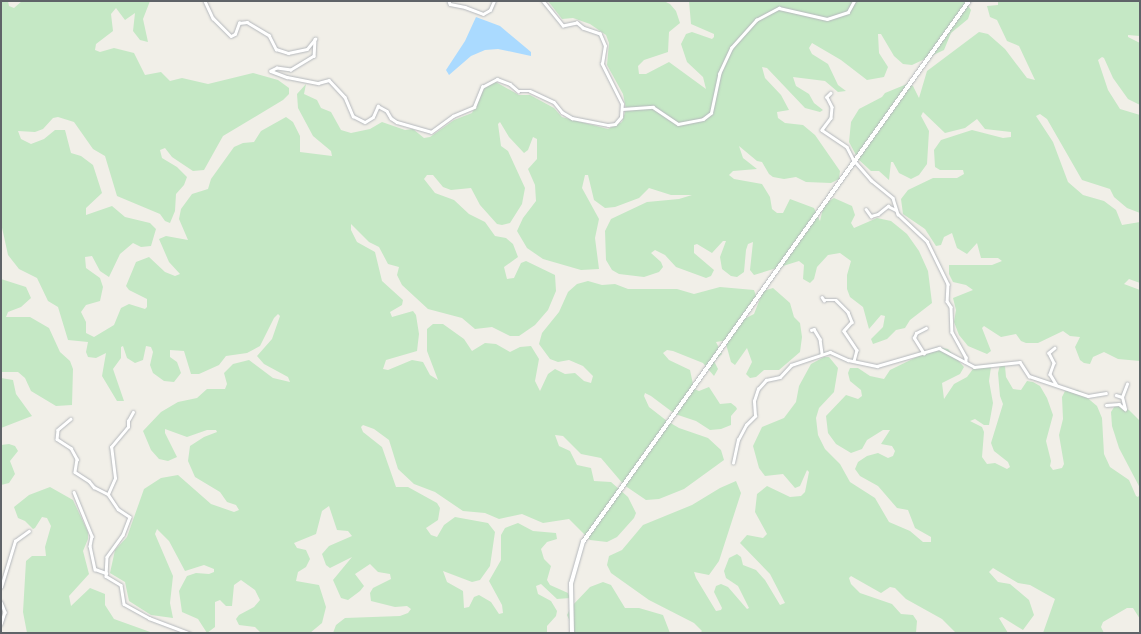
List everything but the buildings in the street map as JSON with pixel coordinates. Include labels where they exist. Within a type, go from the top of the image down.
[{"type":"street","points":[[205,1],[213,18],[231,36],[235,34],[239,23],[247,22],[269,35],[276,49],[288,53],[307,49],[315,39],[314,56],[291,70],[277,68],[271,71],[318,83],[329,80],[345,97],[353,116],[364,122],[371,120],[379,106],[387,111],[391,118],[396,122],[431,132],[453,116],[461,115],[474,107],[482,87],[497,79],[510,84],[518,91],[530,91],[554,102],[566,115],[581,120],[613,125],[620,120],[622,109],[619,95],[602,64],[605,46],[600,34],[583,28],[577,23],[563,26],[543,1]]},
{"type":"street","points":[[449,1],[451,4],[465,7],[483,14],[488,13],[494,1]]},
{"type":"street","points":[[622,109],[653,107],[678,124],[703,120],[711,112],[719,74],[731,48],[756,20],[779,8],[827,20],[848,12],[854,1]]},
{"type":"street","points":[[572,633],[571,584],[583,542],[969,1]]},
{"type":"street","points":[[831,93],[827,97],[832,107],[831,118],[822,130],[847,147],[855,161],[871,180],[893,198],[896,210],[910,228],[927,241],[937,258],[948,284],[947,302],[951,308],[952,332],[966,357],[966,362]]},
{"type":"street","points":[[866,209],[871,216],[878,214],[888,206],[896,210]]},
{"type":"street","points":[[822,296],[824,300],[836,300],[848,312],[852,322],[844,331],[857,350],[854,361]]},
{"type":"street","points":[[924,354],[914,338],[916,333],[926,328]]},
{"type":"street","points":[[810,330],[814,329],[820,339],[822,354]]},
{"type":"street","points":[[733,463],[738,440],[746,425],[756,416],[754,401],[758,389],[766,380],[780,377],[791,365],[830,352],[854,361],[877,366],[924,354],[940,348],[974,367],[1020,362],[1029,376],[1088,396],[1106,393]]},
{"type":"street","points":[[1055,348],[1049,353],[1054,363],[1050,374],[1056,384]]},
{"type":"street","points":[[1106,405],[1119,404],[1125,409],[1122,397],[1127,384]]},
{"type":"street","points":[[1116,395],[1122,397]]},
{"type":"street","points":[[108,494],[115,478],[111,447],[128,427],[128,421],[133,412]]},
{"type":"street","points":[[71,419],[58,430],[58,441],[71,448],[77,459],[75,472],[89,481],[94,487],[108,494],[118,509],[130,517],[130,521],[107,557],[106,576],[121,585],[124,604],[149,618],[190,633]]},
{"type":"street","points":[[74,492],[92,536],[90,546],[95,569],[106,573]]},
{"type":"street","points":[[1,587],[15,541],[29,531]]},
{"type":"street","points":[[1,602],[4,612],[1,624]]},
{"type":"green space","points":[[1,1],[8,1],[9,6],[14,8],[22,1],[150,1],[143,19],[148,42],[140,40],[133,31],[135,13],[125,20],[116,8],[111,14],[113,31],[96,44],[95,50],[100,52],[114,48],[134,53],[145,75],[161,72],[170,81],[182,78],[208,84],[253,73],[278,80],[289,88],[289,94],[283,100],[223,136],[204,170],[193,171],[172,157],[165,148],[160,150],[162,158],[177,167],[187,177],[184,185],[176,194],[175,211],[170,223],[165,221],[160,214],[117,196],[105,156],[93,149],[74,122],[58,117],[53,118],[43,129],[35,132],[18,131],[21,139],[31,144],[44,139],[55,130],[65,130],[71,153],[81,156],[93,165],[102,193],[86,208],[86,215],[112,206],[125,217],[150,223],[156,229],[151,246],[141,247],[133,243],[120,254],[109,277],[100,271],[92,256],[85,257],[86,268],[100,278],[103,287],[100,301],[86,305],[81,312],[86,322],[86,333],[94,337],[114,325],[121,308],[129,304],[145,309],[147,307],[147,299],[129,290],[126,286],[136,262],[149,257],[165,272],[175,276],[180,274],[169,262],[159,239],[166,236],[188,240],[179,219],[181,209],[192,194],[208,189],[211,179],[234,147],[243,143],[254,142],[261,131],[286,117],[293,122],[300,136],[300,152],[332,156],[331,151],[313,136],[298,108],[297,94],[306,84],[304,94],[317,100],[321,108],[331,112],[341,130],[351,133],[370,129],[382,122],[405,130],[413,129],[424,138],[430,137],[454,120],[472,113],[485,87],[494,81],[519,95],[530,95],[554,108],[562,117],[608,129],[622,122],[626,109],[623,94],[607,65],[609,43],[606,35],[590,24],[573,18],[562,19],[548,1],[664,1],[670,4],[676,11],[680,23],[669,32],[668,52],[644,60],[638,66],[639,74],[646,74],[669,62],[706,89],[703,77],[687,62],[681,44],[686,34],[692,32],[712,39],[714,34],[691,24],[689,1],[965,1],[971,10],[968,19],[951,33],[944,50],[912,65],[903,64],[894,56],[881,34],[878,34],[879,53],[888,67],[884,77],[867,80],[841,60],[812,43],[809,48],[812,54],[828,64],[838,85],[846,91],[838,92],[825,81],[793,77],[796,86],[809,94],[814,103],[823,110],[820,112],[805,108],[767,68],[762,67],[765,78],[781,95],[789,110],[777,112],[778,118],[785,123],[803,125],[815,135],[840,171],[839,179],[831,183],[806,182],[796,177],[784,179],[773,177],[769,174],[762,162],[757,161],[739,146],[743,158],[757,169],[733,171],[729,175],[734,179],[762,184],[770,197],[772,209],[777,213],[783,213],[790,199],[814,208],[820,221],[824,204],[834,198],[852,206],[855,215],[851,223],[854,228],[877,218],[891,221],[907,234],[919,251],[928,271],[932,303],[910,320],[905,328],[896,330],[887,339],[873,344],[871,339],[883,327],[885,316],[881,315],[869,329],[863,307],[850,297],[847,289],[847,275],[851,261],[840,253],[828,255],[817,267],[814,279],[810,283],[803,279],[804,265],[799,261],[754,275],[750,270],[753,242],[748,244],[746,250],[744,272],[737,277],[731,276],[722,269],[720,257],[726,241],[723,241],[712,253],[697,244],[694,245],[694,253],[714,270],[711,276],[706,278],[676,267],[665,255],[655,250],[651,253],[661,262],[663,267],[659,272],[644,277],[619,274],[612,270],[606,260],[605,231],[611,219],[647,202],[679,199],[692,195],[671,195],[649,188],[639,198],[615,207],[605,208],[594,200],[588,175],[585,175],[582,188],[599,219],[595,238],[599,269],[581,270],[543,259],[527,248],[517,231],[523,218],[536,201],[535,185],[528,169],[537,159],[537,139],[533,137],[528,150],[524,153],[509,137],[500,122],[498,124],[501,146],[508,151],[525,188],[522,204],[510,223],[502,225],[497,224],[480,205],[471,188],[451,190],[443,187],[433,175],[427,175],[424,179],[435,193],[454,200],[469,214],[485,222],[495,236],[506,238],[513,244],[518,257],[504,267],[507,279],[514,278],[521,263],[526,261],[555,275],[556,291],[548,310],[535,325],[519,336],[510,336],[492,327],[475,329],[462,318],[428,309],[402,285],[397,275],[399,267],[388,264],[379,247],[369,242],[351,224],[351,230],[357,242],[375,252],[382,281],[403,300],[402,305],[390,312],[392,317],[413,311],[416,315],[419,334],[417,351],[386,360],[383,369],[388,370],[412,360],[423,362],[430,375],[438,380],[427,351],[427,329],[433,324],[443,324],[464,339],[472,351],[485,343],[496,344],[510,352],[520,347],[531,346],[539,359],[535,381],[540,391],[548,374],[555,369],[565,374],[575,373],[584,381],[591,383],[593,376],[583,366],[569,360],[558,362],[550,359],[539,344],[542,333],[559,312],[568,292],[577,284],[588,281],[602,285],[615,284],[628,289],[677,289],[694,294],[720,287],[754,290],[756,296],[743,318],[754,314],[763,291],[773,288],[790,303],[794,317],[800,323],[802,337],[800,352],[779,370],[764,370],[756,377],[750,378],[746,374],[752,362],[747,348],[735,365],[731,362],[726,344],[722,341],[716,342],[722,354],[714,361],[718,369],[714,376],[703,363],[673,351],[667,350],[663,353],[669,360],[690,370],[694,389],[699,391],[709,387],[720,404],[731,403],[736,407],[737,409],[731,416],[731,425],[721,429],[710,430],[696,421],[675,414],[651,396],[645,393],[644,396],[649,407],[667,421],[679,428],[708,438],[721,450],[724,460],[684,489],[659,499],[646,500],[624,485],[601,458],[581,454],[563,436],[555,435],[559,446],[570,451],[577,465],[591,468],[594,481],[611,482],[628,497],[636,513],[634,518],[617,537],[607,542],[590,540],[569,519],[543,523],[522,514],[499,519],[485,513],[463,511],[435,492],[414,484],[398,469],[389,440],[374,429],[363,425],[361,427],[363,432],[382,447],[396,487],[408,487],[437,503],[440,508],[438,520],[426,528],[431,535],[437,537],[444,525],[455,517],[488,523],[495,532],[490,566],[480,580],[472,582],[443,571],[447,582],[463,591],[464,608],[469,607],[474,597],[479,595],[491,602],[499,614],[503,613],[502,605],[489,581],[501,560],[501,535],[505,528],[518,523],[533,531],[556,533],[557,539],[547,542],[541,549],[544,559],[551,566],[547,580],[550,585],[568,593],[570,598],[557,599],[541,584],[536,586],[538,594],[551,601],[557,611],[556,616],[547,626],[547,633],[333,633],[336,625],[345,618],[400,616],[408,613],[411,609],[407,606],[395,607],[371,601],[370,593],[373,588],[391,579],[390,574],[378,572],[370,564],[355,574],[364,586],[360,591],[348,600],[341,598],[333,580],[352,557],[330,568],[326,565],[322,554],[329,546],[352,536],[348,531],[337,530],[329,506],[322,511],[316,534],[294,543],[297,548],[306,550],[310,559],[306,567],[298,572],[296,581],[319,585],[326,607],[322,623],[310,633],[261,633],[255,627],[239,625],[236,619],[239,615],[254,607],[260,600],[255,590],[241,580],[234,585],[232,606],[226,606],[220,600],[215,602],[215,627],[207,633],[198,619],[182,612],[179,591],[187,576],[196,573],[209,574],[214,572],[214,569],[204,565],[185,571],[169,541],[157,529],[155,534],[173,576],[170,603],[173,618],[151,615],[129,601],[125,582],[110,573],[115,550],[127,537],[144,489],[161,478],[178,475],[211,504],[234,512],[239,510],[236,505],[227,502],[220,492],[195,477],[188,461],[190,446],[204,437],[217,432],[216,430],[207,430],[187,437],[165,429],[165,433],[177,457],[168,461],[159,459],[151,450],[143,431],[161,412],[178,402],[197,398],[207,389],[225,389],[227,384],[224,373],[233,364],[249,360],[273,378],[290,382],[288,377],[264,364],[257,356],[272,339],[280,316],[278,314],[274,318],[260,346],[247,353],[226,356],[219,365],[199,374],[191,374],[184,351],[170,350],[170,357],[177,362],[181,373],[174,382],[164,381],[153,373],[150,365],[153,352],[151,347],[146,346],[143,360],[135,363],[127,358],[123,346],[121,347],[121,358],[113,369],[124,401],[117,401],[102,376],[106,353],[96,358],[88,357],[86,352],[88,342],[68,340],[58,307],[48,301],[37,278],[19,269],[8,255],[1,223]]},
{"type":"green space","points":[[998,1],[1140,1],[1140,36],[1128,35],[1128,37],[1140,43],[1140,105],[1128,99],[1113,78],[1104,58],[1102,57],[1098,60],[1108,90],[1120,109],[1140,115],[1140,213],[1127,208],[1114,197],[1110,189],[1082,180],[1047,119],[1040,114],[1036,116],[1053,142],[1068,182],[1083,195],[1104,201],[1116,210],[1122,225],[1140,222],[1140,283],[1129,279],[1124,284],[1140,290],[1140,361],[1118,359],[1104,352],[1093,357],[1090,364],[1084,363],[1080,360],[1075,347],[1080,337],[1070,336],[1063,331],[1038,343],[1026,343],[1021,341],[1016,334],[1001,337],[984,326],[982,328],[991,351],[987,354],[968,346],[959,335],[954,322],[956,310],[953,298],[973,290],[966,285],[953,282],[949,274],[949,265],[992,265],[1002,261],[998,258],[981,258],[977,243],[967,254],[957,248],[952,233],[944,237],[941,245],[936,246],[925,229],[903,214],[901,199],[908,190],[933,178],[957,178],[964,174],[963,170],[940,170],[935,167],[934,150],[941,140],[972,130],[1003,138],[1011,137],[1011,132],[985,129],[977,119],[965,128],[945,133],[923,112],[921,116],[929,131],[927,164],[919,175],[911,179],[899,173],[893,162],[891,162],[889,180],[879,171],[871,171],[858,159],[849,142],[851,122],[859,109],[882,97],[885,93],[907,84],[913,86],[919,98],[927,71],[979,32],[988,34],[1005,49],[1027,78],[1035,80],[1019,46],[1007,41],[997,20],[990,17],[987,6],[998,5]]},
{"type":"green space","points":[[1,279],[26,287],[31,298],[21,307],[8,312],[6,317],[30,317],[49,328],[60,352],[70,361],[73,369],[72,405],[56,406],[31,391],[25,378],[18,372],[1,372]]},
{"type":"green space","points":[[937,347],[948,349],[964,367],[960,374],[942,383],[944,399],[954,384],[967,377],[973,369],[990,365],[991,367],[989,381],[993,403],[989,425],[984,425],[975,419],[970,421],[982,427],[984,432],[982,457],[987,464],[995,463],[1007,469],[1010,467],[1008,462],[994,451],[991,443],[1003,404],[1000,396],[998,373],[1000,365],[1005,366],[1006,377],[1013,389],[1021,390],[1027,381],[1033,382],[1040,386],[1047,398],[1053,415],[1046,441],[1051,461],[1050,466],[1053,470],[1062,468],[1064,464],[1059,435],[1063,419],[1062,397],[1065,391],[1078,390],[1097,406],[1102,418],[1104,454],[1110,467],[1129,480],[1136,496],[1138,497],[1140,494],[1140,619],[1133,608],[1127,608],[1103,622],[1101,627],[1104,633],[1043,633],[1055,599],[1030,585],[1018,583],[993,568],[989,572],[998,582],[1010,584],[1029,600],[1034,615],[1023,630],[1002,617],[999,618],[1008,633],[956,633],[942,619],[906,599],[895,588],[890,587],[881,593],[851,576],[849,578],[851,584],[860,593],[892,604],[901,614],[913,615],[917,621],[916,633],[700,633],[702,631],[694,623],[649,600],[611,573],[607,565],[609,556],[622,550],[643,525],[692,505],[720,488],[736,481],[741,493],[719,561],[709,575],[694,572],[696,578],[716,611],[721,610],[722,608],[714,592],[716,586],[721,584],[728,587],[747,609],[749,608],[738,586],[726,578],[724,571],[729,558],[737,554],[741,557],[743,565],[756,570],[765,580],[780,605],[785,603],[770,574],[740,543],[747,535],[763,538],[767,534],[755,512],[757,494],[767,486],[790,497],[801,496],[805,492],[809,472],[807,470],[800,486],[795,488],[783,474],[765,476],[759,468],[753,446],[762,427],[784,418],[796,402],[799,386],[811,364],[824,357],[829,357],[838,368],[834,392],[819,408],[816,418],[818,435],[825,449],[840,464],[850,482],[875,498],[889,522],[910,531],[923,542],[931,542],[931,537],[915,528],[908,510],[897,508],[878,486],[860,476],[855,469],[858,462],[867,456],[878,453],[888,458],[893,456],[895,451],[892,446],[881,444],[890,430],[883,430],[867,440],[862,449],[851,453],[836,444],[828,433],[826,416],[846,395],[858,399],[862,396],[861,390],[850,381],[848,373],[850,368],[858,368],[870,376],[884,379],[890,370]]},
{"type":"green space","points":[[1,378],[13,380],[16,394],[32,416],[1,428]]},
{"type":"green space","points":[[1116,404],[1129,410],[1140,421],[1140,488],[1119,448],[1112,426],[1111,412]]},
{"type":"green space","points":[[9,444],[15,446],[18,451],[10,461],[15,474],[9,483],[1,485],[1,445]]},
{"type":"green space","points":[[50,487],[73,500],[88,532],[88,539],[83,551],[89,574],[69,596],[71,606],[90,588],[105,594],[105,605],[114,619],[153,633],[27,633],[23,612],[26,561],[32,556],[46,556],[45,547],[51,526],[47,518],[42,517],[33,529],[25,521],[18,518],[14,507],[29,495]]},
{"type":"green space","points":[[603,582],[611,585],[625,608],[639,608],[663,615],[670,633],[575,633],[567,615],[571,607],[590,587]]},
{"type":"water","points":[[476,17],[500,26],[531,52],[531,56],[498,49],[485,50],[471,56],[449,75],[446,70],[465,41]]}]
